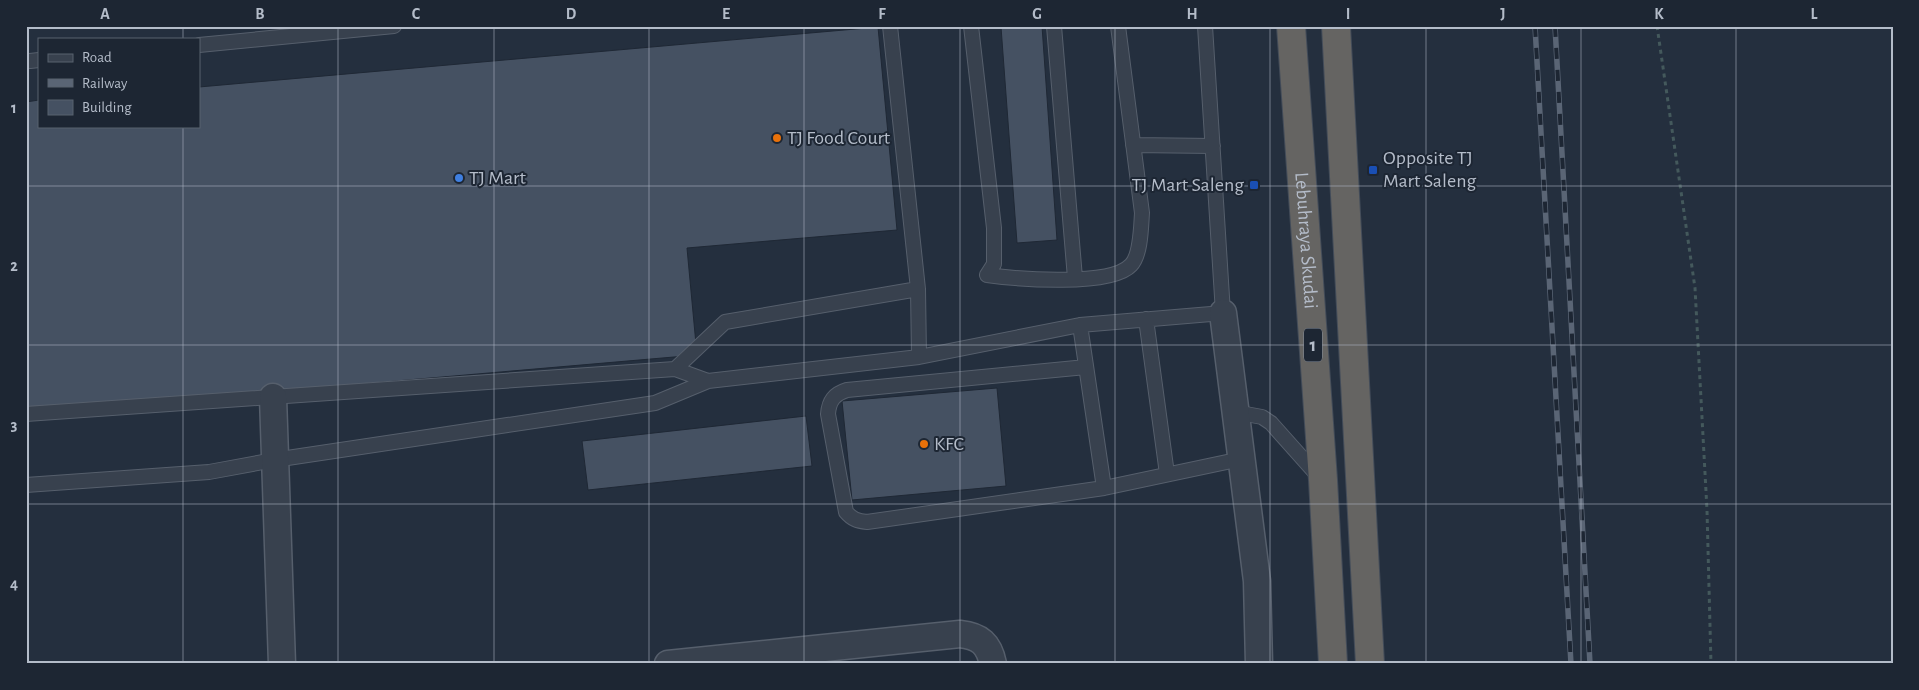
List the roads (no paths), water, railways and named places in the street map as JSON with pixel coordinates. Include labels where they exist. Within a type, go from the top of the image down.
[{"type":"highway","name":"Lebuhraya Skudai","points":[[1291,26],[1333,664]]},
{"type":"highway","name":"Lebuhraya Skudai","points":[[1336,26],[1370,664]]},
{"type":"street","points":[[1223,313],[1257,581],[1259,664]]},
{"type":"street","points":[[273,397],[282,664]]},
{"type":"street","points":[[668,664],[960,634],[972,635],[982,641],[990,651],[993,664]]},
{"type":"lane","points":[[200,45],[394,26]]},
{"type":"lane","points":[[890,26],[918,289],[919,357]]},
{"type":"lane","points":[[971,26],[994,228],[994,264],[987,275],[1021,280],[1090,278],[1122,272],[1135,259],[1141,233],[1142,213],[1118,26]]},
{"type":"lane","points":[[1054,26],[1075,278]]},
{"type":"lane","points":[[26,485],[209,472],[274,460],[655,403],[708,381],[919,357],[1080,325],[1223,313],[1205,26]]},
{"type":"lane","points":[[1133,145],[1213,146]]},
{"type":"lane","points":[[675,368],[725,322],[918,289]]},
{"type":"lane","points":[[1146,319],[1167,474]]},
{"type":"lane","points":[[1080,325],[1104,488]]},
{"type":"lane","points":[[1086,367],[847,390],[839,393],[833,398],[828,414],[843,504],[846,512],[852,518],[867,522],[1104,488],[1242,459]]},
{"type":"lane","points":[[26,414],[675,368],[708,381]]},
{"type":"lane","points":[[1236,412],[1262,417],[1271,423],[1322,480]]},
{"type":"railway","points":[[1535,26],[1571,664]]},
{"type":"railway","points":[[1555,26],[1590,664]]},
{"type":"place","name":"TJ Food Court","points":[[777,138]]},
{"type":"place","name":"Opposite TJ Mart Saleng","points":[[1373,170]]},
{"type":"place","name":"TJ Mart","points":[[459,178]]},
{"type":"place","name":"TJ Mart Saleng","points":[[1254,185]]},
{"type":"place","name":"KFC","points":[[924,444]]}]
